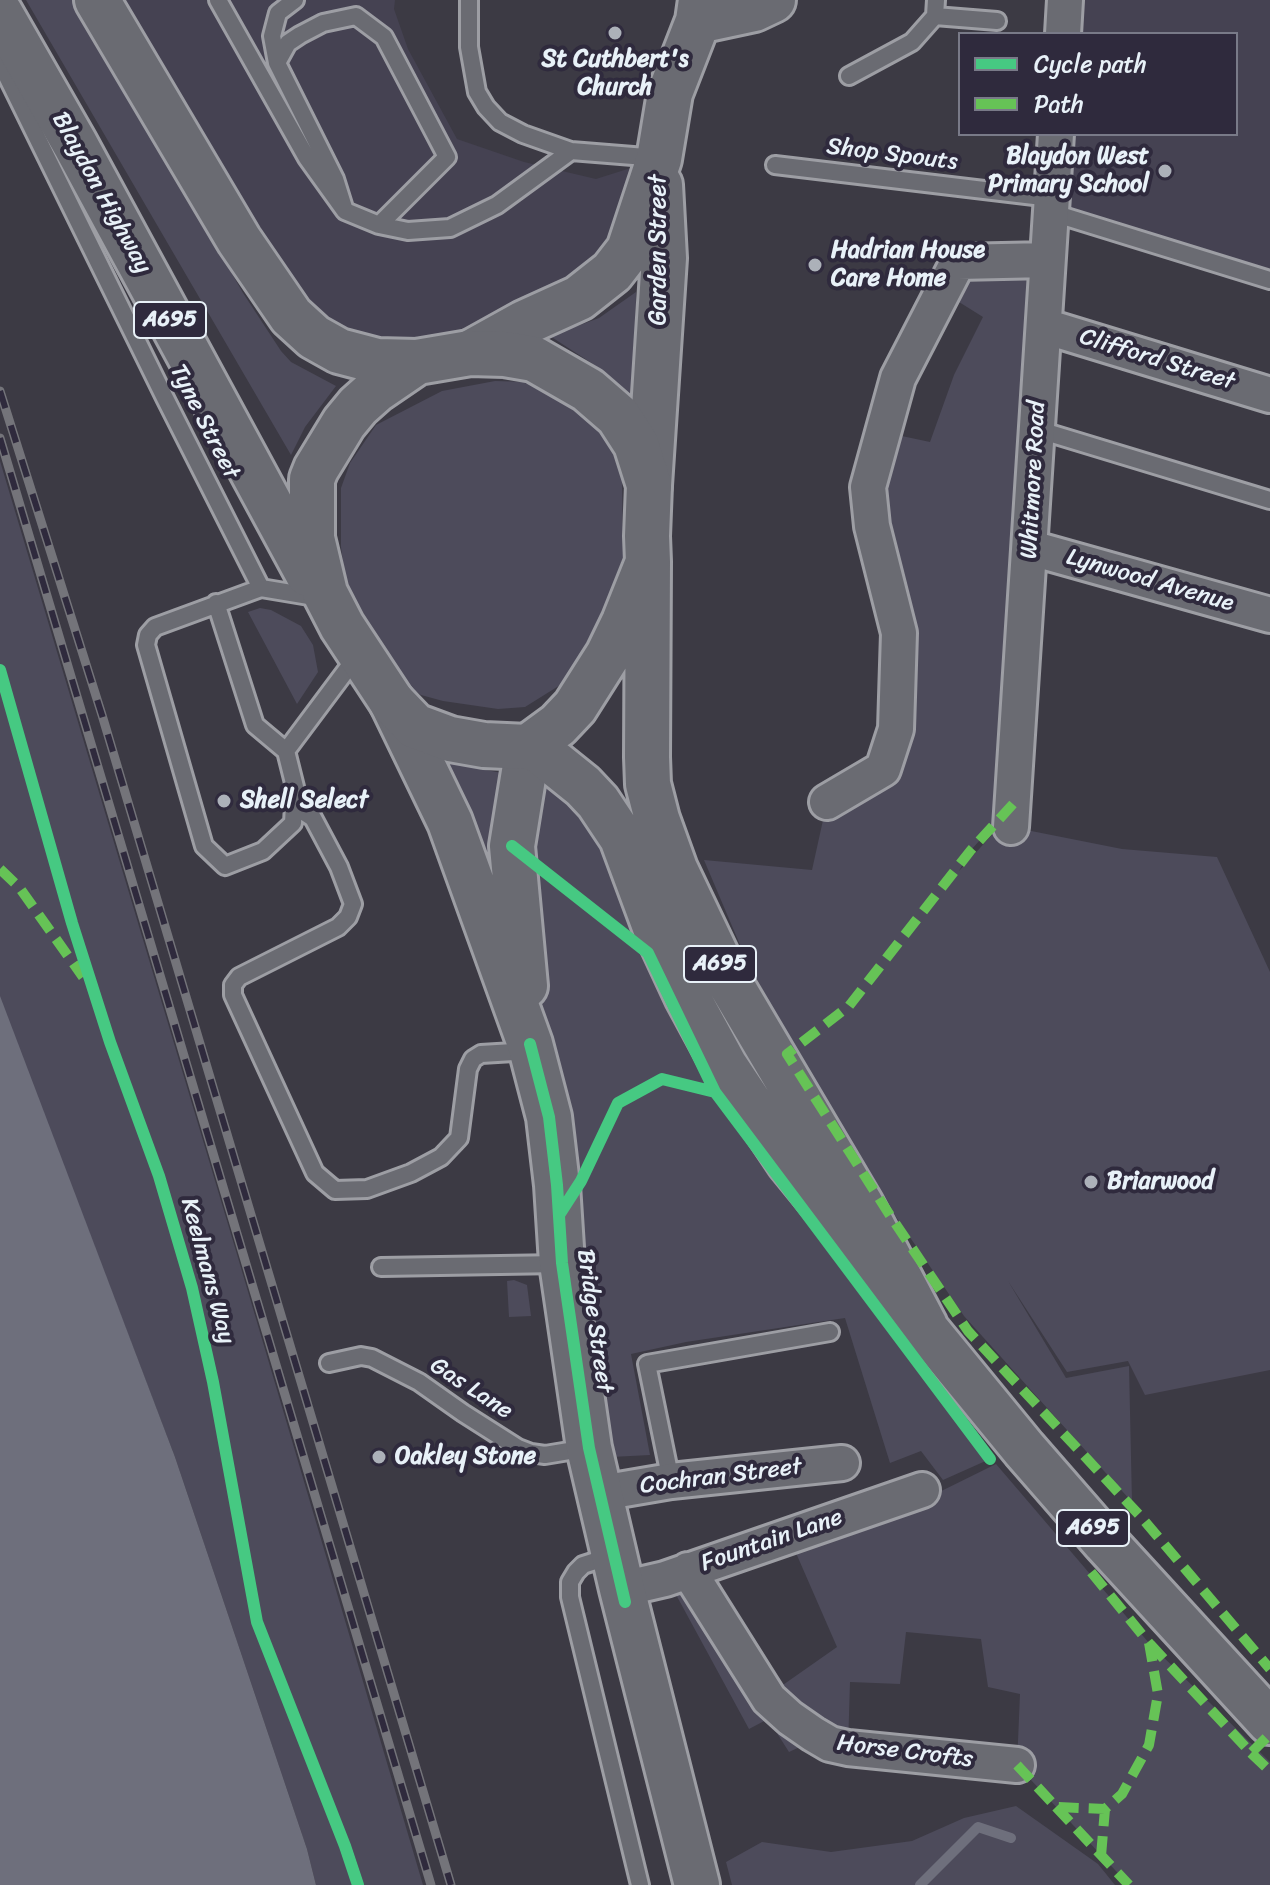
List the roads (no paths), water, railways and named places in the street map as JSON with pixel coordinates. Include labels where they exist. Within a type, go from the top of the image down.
[{"type":"main road","points":[[97,0],[239,240],[291,316],[314,337],[339,351],[377,361],[417,362],[470,353],[534,359],[588,390],[618,416],[642,458],[649,485]]},
{"type":"main road","points":[[659,159],[670,93],[699,10],[754,9],[773,0]]},
{"type":"main road","name":"Blaydon Highway","points":[[0,13],[341,625]]},
{"type":"main road","name":"Garden Street","points":[[470,353],[524,323],[579,298],[612,272],[629,250],[659,159]]},
{"type":"main road","name":"Garden Street","points":[[648,562],[649,485],[664,258],[659,159]]},
{"type":"main road","points":[[417,362],[358,406],[344,423],[312,479],[312,538],[325,593],[341,625],[392,702],[415,726],[484,745],[530,746],[558,725],[589,686],[620,633],[648,562]]},
{"type":"main road","name":"A695","points":[[648,562],[648,784],[675,869],[727,978],[861,1205],[925,1326]]},
{"type":"main road","name":"Bridge Street","points":[[392,702],[450,822],[531,1048],[549,1117],[562,1263],[589,1448],[697,1885]]},
{"type":"main road","name":"A695","points":[[530,746],[561,765],[598,802],[622,838],[655,927],[687,996],[742,1093],[789,1162],[1024,1449],[1270,1722]]},
{"type":"main road","name":"Bridge Street","points":[[530,746],[512,846],[531,1048]]},
{"type":"street","points":[[1063,32],[1065,0]]},
{"type":"street","name":"Whitmore Road","points":[[1011,827],[1056,136]]},
{"type":"street","points":[[827,802],[883,769],[896,729],[899,633],[872,526],[868,487],[898,378],[958,262],[1047,260]]},
{"type":"street","name":"Clifford Street","points":[[1044,326],[1270,395]]},
{"type":"street","name":"Lynwood Avenue","points":[[1031,548],[1270,615]]},
{"type":"street","name":"Cochran Street","points":[[601,1493],[671,1481],[842,1463]]},
{"type":"street","name":"Fountain Lane","points":[[621,1582],[665,1579],[922,1490]]},
{"type":"street","name":"Horse Crofts","points":[[688,1570],[769,1699],[813,1734],[830,1744],[848,1748],[1017,1765]]},
{"type":"lane","points":[[218,0],[307,158],[345,211],[379,225],[408,231],[450,228],[497,205],[571,151]]},
{"type":"lane","points":[[295,0],[278,13],[272,36],[277,63],[335,179],[345,211]]},
{"type":"lane","points":[[352,0],[367,13],[384,37],[447,157],[379,225]]},
{"type":"lane","points":[[469,0],[469,47],[477,92],[500,122],[523,134],[571,151],[659,159]]},
{"type":"lane","points":[[849,76],[912,42],[936,8],[997,21]]},
{"type":"lane","points":[[277,63],[288,43],[323,23],[340,18],[356,16],[384,37]]},
{"type":"lane","name":"Tyne Street","points":[[0,62],[261,588]]},
{"type":"lane","name":"Shop Spouts","points":[[775,165],[1050,205],[1270,280]]},
{"type":"lane","points":[[1036,429],[1270,500]]},
{"type":"lane","points":[[216,603],[255,725],[286,751],[295,787],[293,823],[263,851],[225,866],[204,846],[146,645],[148,635],[155,627],[216,603],[261,588],[341,625],[286,751]]},
{"type":"lane","points":[[295,806],[313,818],[339,867],[353,904],[348,917],[338,927],[239,977],[233,985],[233,995],[315,1173],[335,1190],[367,1189],[411,1173],[441,1157],[459,1138],[468,1069],[473,1059],[481,1054],[531,1048]]},
{"type":"lane","points":[[381,1267],[562,1263]]},
{"type":"lane","points":[[671,1481],[647,1364],[830,1332]]},
{"type":"lane","name":"Gas Lane","points":[[329,1363],[361,1356],[372,1358],[419,1382],[518,1448],[531,1453],[545,1455],[589,1448]]},
{"type":"lane","points":[[621,1582],[583,1565],[570,1582],[570,1597],[640,1885]]},
{"type":"waterway","points":[[920,1885],[978,1827],[1011,1838]]},
{"type":"railway","points":[[0,391],[102,715],[451,1885]]},
{"type":"railway","points":[[0,438],[431,1885]]},
{"type":"place","name":"St Cuthbert's Church","points":[[615,33]]},
{"type":"place","name":"Blaydon West Primary School","points":[[1165,171]]},
{"type":"place","name":"Hadrian House Care Home","points":[[815,265]]},
{"type":"place","name":"Shell Select","points":[[224,801]]},
{"type":"place","name":"Briarwood","points":[[1091,1182]]},
{"type":"place","name":"Oakley Stone","points":[[379,1457]]}]
